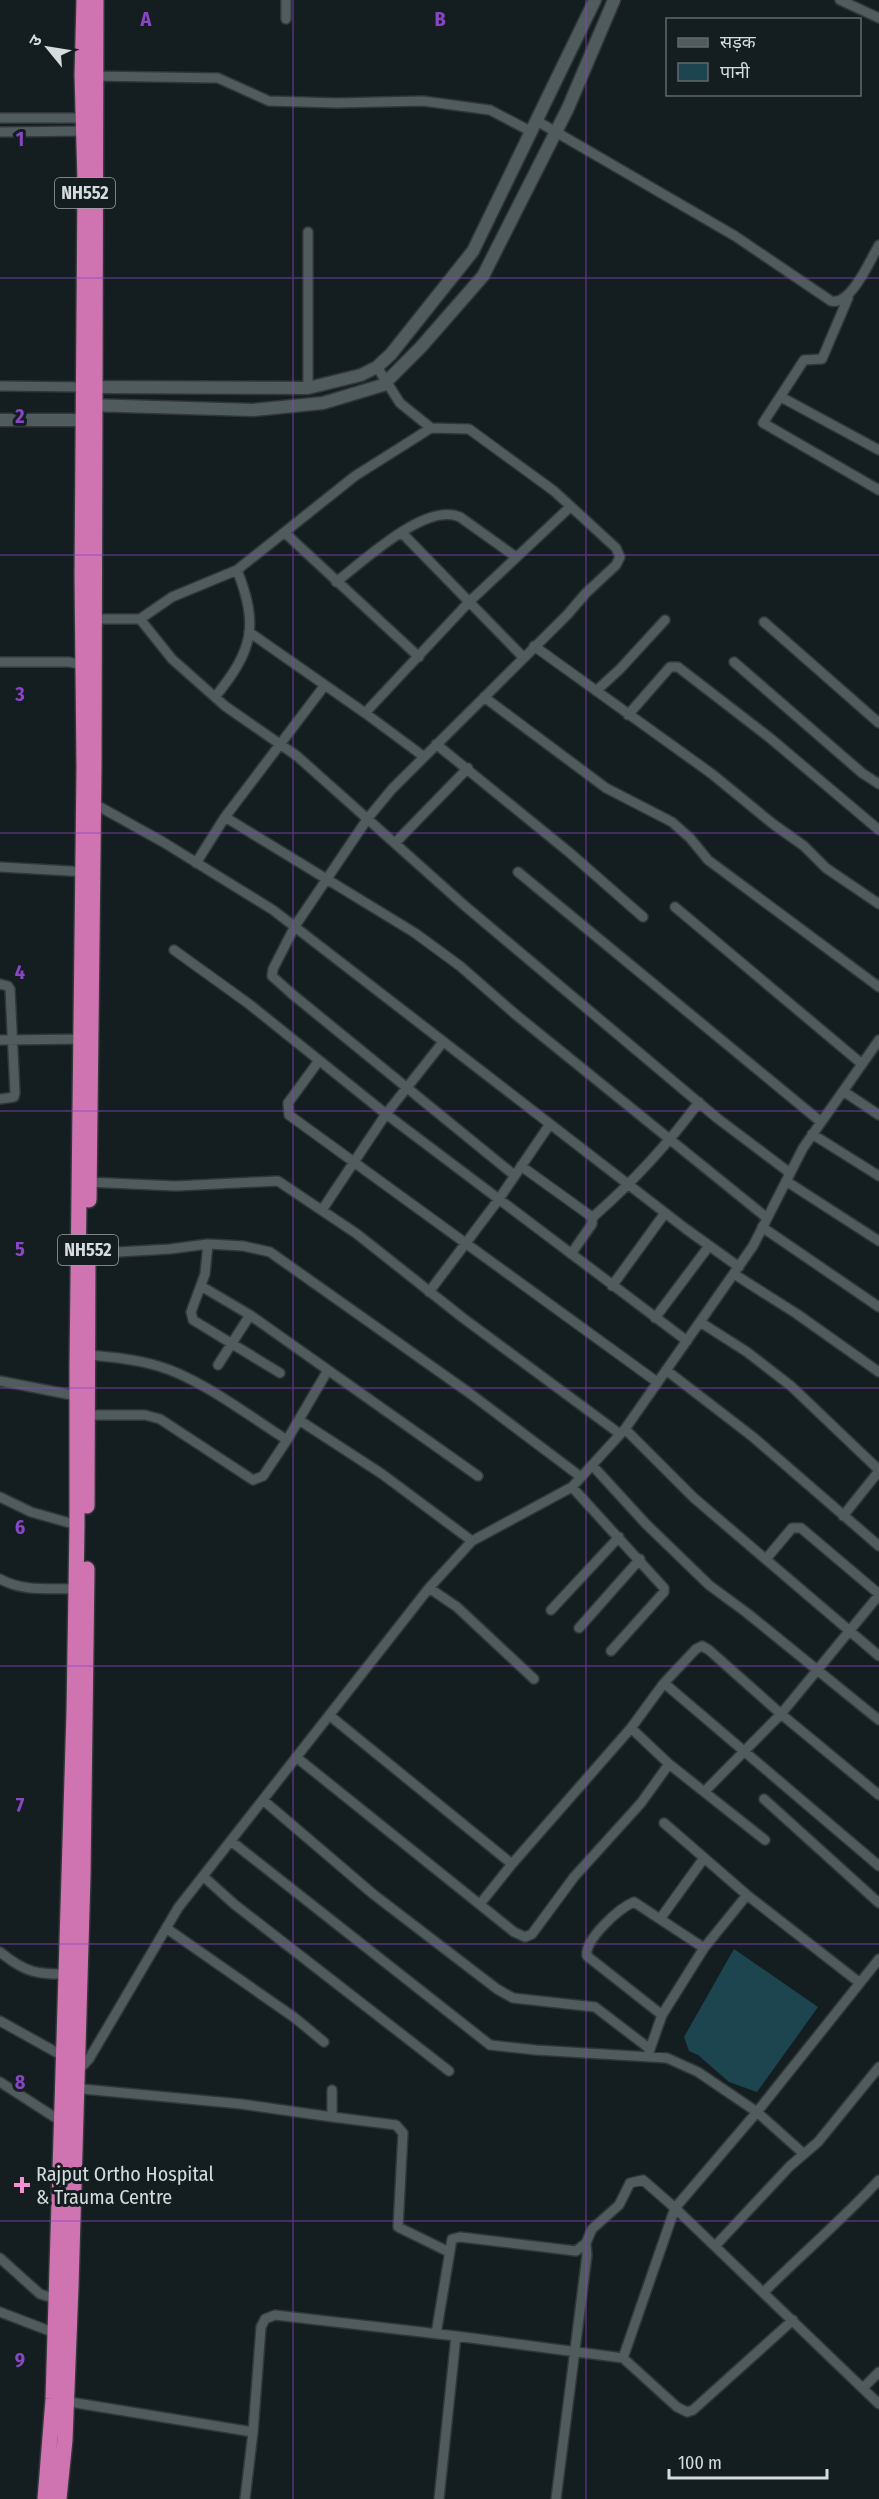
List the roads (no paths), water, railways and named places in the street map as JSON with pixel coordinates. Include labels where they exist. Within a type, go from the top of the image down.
[{"type":"highway","name":"NH552","points":[[59,2499],[73,1974],[77,1396],[83,1254],[88,872],[87,410],[90,125],[84,0]]},
{"type":"highway","name":"NH552","points":[[89,76],[96,0]]},
{"type":"highway","name":"NH552","points":[[88,619],[83,665],[88,802]]},
{"type":"highway","name":"NH552","points":[[45,2499],[60,2400],[55,2333],[56,2299],[62,2122],[70,2081],[63,2056],[73,1974],[86,1712],[88,1355],[83,1254]]},
{"type":"street","points":[[286,0],[286,19]]},
{"type":"street","points":[[0,386],[308,388],[361,375],[377,367],[391,354],[473,251],[595,0]]},
{"type":"street","points":[[0,420],[87,410],[253,410],[323,403],[383,385],[421,347],[483,276],[556,131],[614,0]]},
{"type":"street","points":[[840,0],[879,18]]},
{"type":"street","points":[[89,76],[218,78],[269,101],[338,103],[423,101],[490,110],[556,131],[735,236],[831,301],[837,302],[848,298]]},
{"type":"street","points":[[0,118],[90,125]]},
{"type":"street","points":[[0,132],[90,125]]},
{"type":"street","points":[[308,232],[308,388]]},
{"type":"street","points":[[879,245],[848,298],[822,359],[804,360],[763,423],[879,490]]},
{"type":"street","points":[[377,367],[400,403],[431,428]]},
{"type":"street","points":[[781,397],[879,450]]},
{"type":"street","points":[[88,619],[140,619],[172,597],[237,570],[355,476],[431,428],[469,429],[554,491],[616,548],[620,556],[616,565],[423,756],[368,818],[295,926],[273,969],[272,976],[276,981],[514,1175]]},
{"type":"street","points":[[365,713],[469,602],[570,507]]},
{"type":"street","points":[[336,582],[422,520],[451,513],[516,556]]},
{"type":"street","points":[[285,533],[419,657]]},
{"type":"street","points":[[402,533],[523,657]]},
{"type":"street","points":[[215,697],[230,678],[244,653],[252,622],[248,597],[237,570]]},
{"type":"street","points":[[140,619],[172,659],[215,697],[281,744],[368,818],[465,906],[788,1177],[879,1241]]},
{"type":"street","points":[[596,691],[620,669],[665,620]]},
{"type":"street","points":[[764,622],[879,723]]},
{"type":"street","points":[[249,632],[423,756]]},
{"type":"street","points":[[534,646],[712,774],[772,824],[804,846],[826,867],[879,904]]},
{"type":"street","points":[[0,662],[69,662],[83,665]]},
{"type":"street","points":[[734,662],[862,773],[879,784]]},
{"type":"street","points":[[628,715],[670,667],[678,666],[762,732],[879,830]]},
{"type":"street","points":[[196,863],[225,817],[325,685]]},
{"type":"street","points":[[484,697],[606,788],[672,822],[690,838],[708,860],[879,987]]},
{"type":"street","points":[[436,744],[570,853],[643,917]]},
{"type":"street","points":[[395,843],[468,768]]},
{"type":"street","points":[[88,802],[273,910],[709,1246],[736,1270],[879,1372]]},
{"type":"street","points":[[225,817],[415,933],[460,966],[515,1014],[767,1218]]},
{"type":"street","points":[[0,867],[88,872]]},
{"type":"street","points":[[518,872],[821,1122]]},
{"type":"street","points":[[675,907],[862,1064]]},
{"type":"street","points":[[174,950],[249,1004],[318,1062],[687,1341]]},
{"type":"street","points":[[0,984],[10,989],[15,1093],[14,1097],[0,1099]]},
{"type":"street","points":[[0,1040],[86,1039]]},
{"type":"street","points":[[322,1210],[386,1114],[443,1042]]},
{"type":"street","points":[[70,2081],[89,2059],[165,1928],[203,1876],[429,1588],[472,1541],[572,1487],[623,1432],[736,1270],[812,1134],[877,1045]]},
{"type":"street","points":[[318,1062],[288,1103],[289,1115],[657,1382]]},
{"type":"street","points":[[843,1090],[879,1114]]},
{"type":"street","points":[[571,1254],[594,1216],[630,1185],[671,1140],[699,1102]]},
{"type":"street","points":[[429,1292],[499,1199],[550,1124]]},
{"type":"street","points":[[812,1134],[879,1176]]},
{"type":"street","points":[[521,1166],[592,1217],[592,1221]]},
{"type":"street","points":[[84,1182],[176,1186],[278,1181],[357,1234],[429,1292],[623,1432],[694,1498],[879,1656]]},
{"type":"street","points":[[612,1286],[665,1213]]},
{"type":"street","points":[[762,1227],[879,1307]]},
{"type":"street","points":[[83,1254],[170,1249],[208,1244],[243,1246],[270,1252],[468,1392],[580,1478]]},
{"type":"street","points":[[208,1244],[205,1274],[191,1312],[193,1320],[280,1373]]},
{"type":"street","points":[[655,1318],[709,1246]]},
{"type":"street","points":[[201,1286],[250,1315],[478,1476]]},
{"type":"street","points":[[218,1365],[250,1315]]},
{"type":"street","points":[[700,1322],[747,1352],[791,1386],[879,1470],[843,1516]]},
{"type":"street","points":[[88,1355],[123,1358],[158,1366],[204,1388],[287,1440]]},
{"type":"street","points":[[88,1415],[145,1415],[160,1419],[253,1480],[263,1476],[328,1370]]},
{"type":"street","points":[[666,1370],[753,1437],[879,1546]]},
{"type":"street","points":[[0,1381],[77,1396]]},
{"type":"street","points":[[299,1420],[382,1474],[472,1541]]},
{"type":"street","points":[[592,1465],[646,1524],[709,1585],[879,1720]]},
{"type":"street","points":[[572,1487],[663,1584],[664,1592],[611,1650]]},
{"type":"street","points":[[0,1497],[31,1512],[77,1525]]},
{"type":"street","points":[[705,1791],[781,1714],[847,1631],[879,1595],[801,1528],[792,1528],[766,1560]]},
{"type":"street","points":[[551,1610],[619,1537]]},
{"type":"street","points":[[579,1628],[640,1559]]},
{"type":"street","points":[[0,1579],[12,1586],[22,1588],[76,1589]]},
{"type":"street","points":[[429,1588],[457,1607],[534,1679]]},
{"type":"street","points":[[480,1904],[631,1728],[664,1683],[696,1649],[702,1646],[879,1795]]},
{"type":"street","points":[[664,1683],[879,1866]]},
{"type":"street","points":[[329,1715],[512,1864]]},
{"type":"street","points":[[631,1728],[669,1764],[765,1840]]},
{"type":"street","points":[[296,1757],[520,1936],[525,1937],[532,1934],[574,1876],[641,1803],[669,1764]]},
{"type":"street","points":[[764,1799],[879,1903]]},
{"type":"street","points":[[263,1800],[373,1894],[497,1989],[513,1998],[596,2007],[649,2053]]},
{"type":"street","points":[[664,1823],[747,1895],[860,1983]]},
{"type":"street","points":[[231,1841],[490,2044],[536,2050],[649,2053],[667,2058],[698,2072],[757,2112],[804,2154]]},
{"type":"street","points":[[660,1919],[704,1858]]},
{"type":"street","points":[[203,1876],[250,1917],[448,2071]]},
{"type":"street","points":[[649,2053],[662,2015],[704,1948],[747,1895]]},
{"type":"street","points":[[662,2015],[587,1956],[586,1950],[589,1942],[607,1923],[634,1902],[704,1948]]},
{"type":"street","points":[[165,1928],[295,2018],[324,2042]]},
{"type":"street","points":[[0,1952],[14,1963],[35,1974],[73,1974]]},
{"type":"street","points":[[623,2358],[675,2208],[757,2112],[879,1959]]},
{"type":"street","points":[[0,2021],[63,2056]]},
{"type":"street","points":[[716,2245],[790,2166],[818,2142],[877,2072]]},
{"type":"street","points":[[70,2081],[396,2125],[403,2133],[398,2227],[449,2252]]},
{"type":"street","points":[[0,2082],[62,2122]]},
{"type":"street","points":[[332,2090],[332,2117]]},
{"type":"street","points":[[436,2334],[452,2239],[460,2237],[576,2251],[586,2242],[592,2229],[620,2205],[630,2183],[642,2180],[716,2245],[879,2404]]},
{"type":"street","points":[[764,2292],[811,2245],[855,2206],[879,2180]]},
{"type":"street","points":[[556,2499],[586,2242]]},
{"type":"street","points":[[0,2258],[40,2294],[56,2299]]},
{"type":"street","points":[[0,2312],[55,2333]]},
{"type":"street","points":[[245,2499],[261,2326],[265,2319],[275,2315],[623,2358],[677,2407],[687,2412],[693,2410],[794,2320]]},
{"type":"street","points":[[439,2499],[456,2336]]},
{"type":"street","points":[[864,2388],[879,2372]]},
{"type":"street","points":[[60,2400],[253,2432]]},
{"type":"water","points":[[734,1949],[818,2007],[757,2092],[729,2082],[698,2055],[689,2051],[684,2037]]},
{"type":"place","name":"Rajput Ortho Hospital & Trauma Centre","points":[[22,2185]]}]
